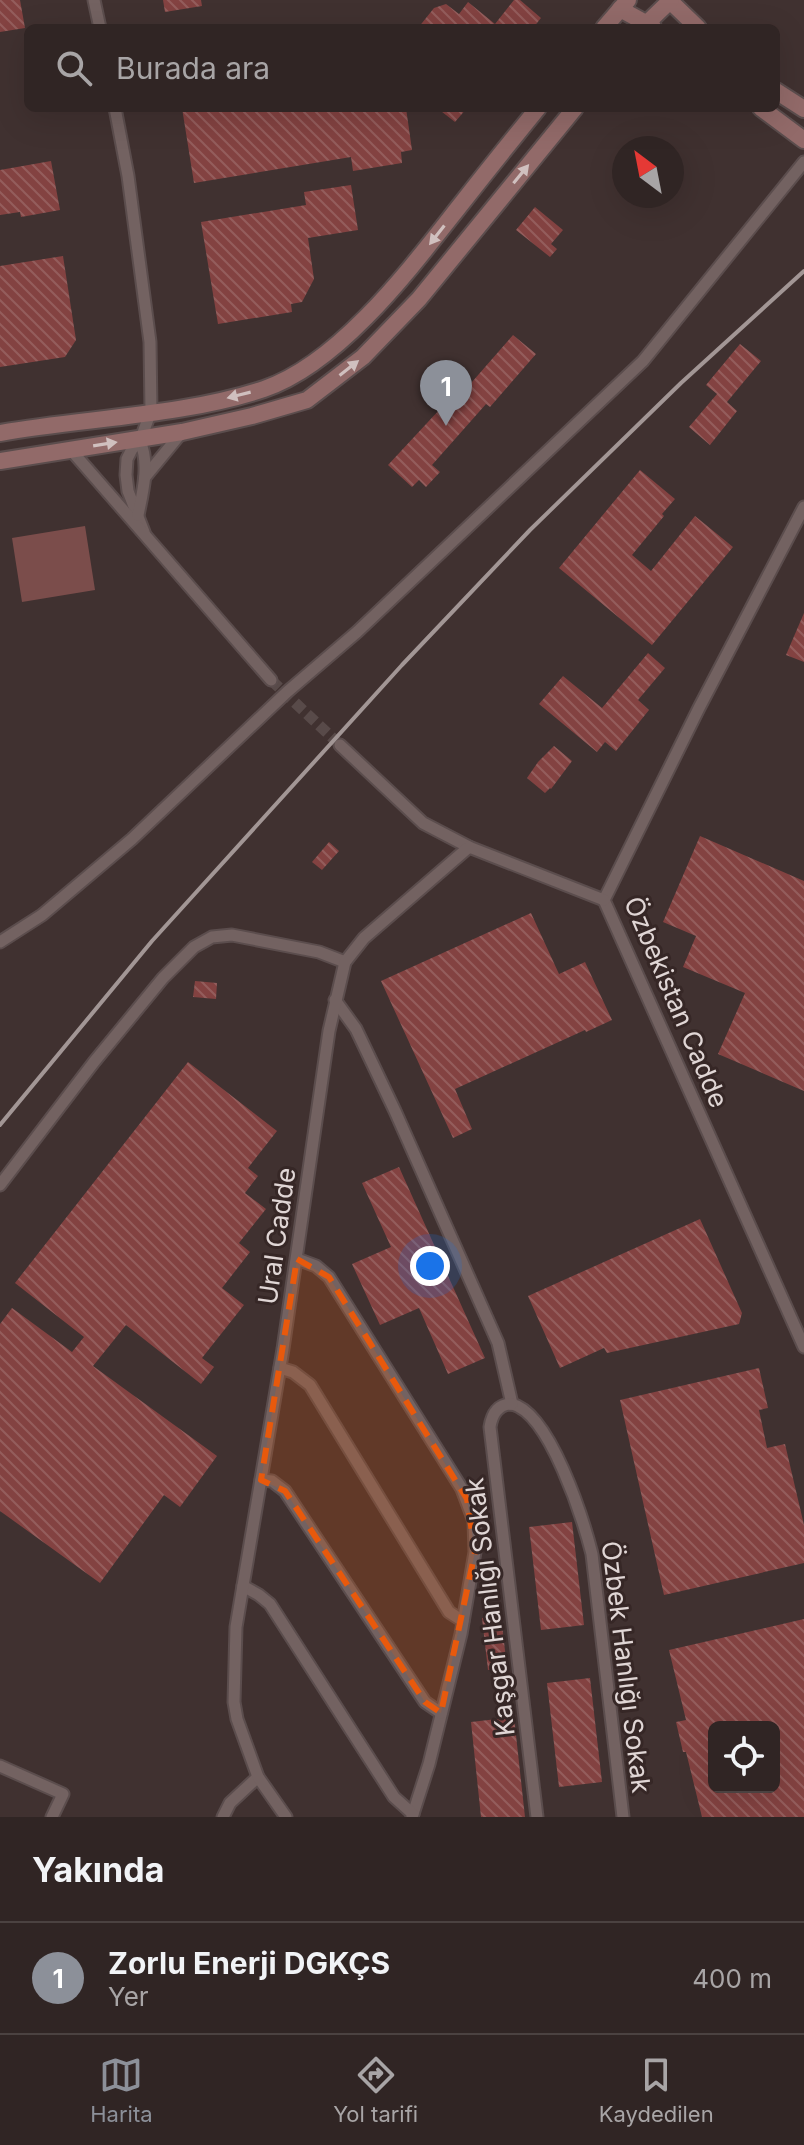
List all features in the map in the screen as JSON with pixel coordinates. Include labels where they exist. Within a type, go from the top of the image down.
[{"type":"street","points":[[94,0],[99,24]]},
{"type":"street","points":[[650,24],[670,0],[694,24]]},
{"type":"street","points":[[607,24],[624,4],[646,24]]},
{"type":"street","points":[[780,94],[804,109]]},
{"type":"street","points":[[116,112],[128,176],[150,342],[151,411],[140,439],[127,459],[126,475],[128,491],[144,532]]},
{"type":"street","points":[[0,433],[206,403],[266,388],[303,369],[349,333],[420,257],[535,112]]},
{"type":"street","points":[[0,461],[182,432],[307,400],[363,357],[419,299],[572,112]]},
{"type":"street","points":[[766,112],[804,140]]},
{"type":"street","points":[[0,942],[42,915],[132,839],[287,692],[357,632],[643,361],[804,162]]},
{"type":"street","points":[[145,477],[182,432]]},
{"type":"street","points":[[138,515],[145,477],[145,456],[140,439]]},
{"type":"street","points":[[71,450],[271,680]]},
{"type":"street","name":"Özbekistan Cadde","points":[[804,507],[699,708],[604,900],[804,1347]]},
{"type":"street","points":[[340,745],[423,823],[469,847],[604,900]]},
{"type":"street","name":"Ural Cadde","points":[[286,1817],[258,1777],[237,1719],[234,1702],[236,1627],[280,1368],[335,1000],[345,962],[364,938],[469,847]]},
{"type":"street","points":[[0,1185],[163,978],[186,953],[203,941],[222,935],[242,936],[319,952],[345,962]]},
{"type":"street","points":[[335,1000],[356,1029],[395,1111],[498,1343],[512,1404]]},
{"type":"street","points":[[243,1586],[270,1604],[394,1797],[412,1815],[463,1621],[476,1542],[474,1521],[467,1499],[329,1277],[316,1266],[297,1259]]},
{"type":"street","points":[[280,1368],[293,1372],[310,1385],[449,1612],[463,1621]]},
{"type":"street","name":"Kaşgar Hanlığı Sokak","points":[[512,1404],[499,1408],[490,1427],[537,1817]]},
{"type":"street","name":"Özbek Hanlığı Sokak","points":[[512,1404],[526,1409],[553,1450],[592,1554],[623,1817]]},
{"type":"street","points":[[261,1480],[277,1484],[285,1491],[425,1702],[441,1713]]},
{"type":"street","points":[[0,1766],[63,1794],[52,1817]]},
{"type":"street","points":[[223,1817],[230,1803],[258,1777]]},
{"type":"highlighted area","points":[[297,1259],[329,1277],[467,1499],[475,1552],[441,1713],[425,1702],[285,1491],[261,1480]]},
{"type":"shaded area","points":[[85,526],[95,590],[22,602],[12,538]]},
{"type":"building","points":[[0,0],[20,0],[24,28],[0,32]]},
{"type":"building","points":[[163,0],[201,0],[202,6],[165,12]]},
{"type":"building","points":[[514,0],[520,0],[541,18],[536,24],[495,24]]},
{"type":"building","points":[[468,2],[495,24],[421,24],[434,8],[446,4],[459,14]]},
{"type":"building","points":[[183,112],[407,112],[412,150],[401,152],[402,163],[353,171],[351,157],[194,183]]},
{"type":"building","points":[[442,112],[464,112],[455,122]]},
{"type":"building","points":[[51,161],[60,210],[21,217],[20,212],[0,215],[0,170]]},
{"type":"building","points":[[351,185],[358,230],[308,238],[314,279],[302,302],[291,304],[292,312],[218,324],[201,222],[306,205],[304,192]]},
{"type":"building","points":[[535,207],[563,230],[551,244],[557,249],[550,257],[516,230]]},
{"type":"building","points":[[63,256],[76,340],[65,357],[0,367],[0,266]]},
{"type":"building","points":[[513,335],[536,354],[490,407],[486,404],[432,465],[440,472],[426,487],[419,480],[412,487],[388,465],[454,394],[458,398]]},
{"type":"building","points":[[740,344],[761,361],[727,402],[737,411],[710,445],[689,427],[717,394],[706,385]]},
{"type":"building","points":[[640,470],[675,499],[632,555],[651,571],[695,516],[733,547],[652,645],[559,568]]},
{"type":"building","points":[[804,613],[804,662],[786,655]]},
{"type":"building","points":[[648,653],[665,668],[638,700],[649,710],[616,751],[605,742],[597,752],[539,704],[563,676],[602,708]]},
{"type":"building","points":[[554,746],[572,761],[545,793],[527,778]]},
{"type":"building","points":[[700,836],[804,881],[804,1091],[718,1054],[745,993],[683,967],[696,936],[663,922]]},
{"type":"building","points":[[329,842],[339,851],[322,870],[312,862]]},
{"type":"building","points":[[531,913],[559,974],[585,962],[612,1020],[455,1089],[472,1129],[453,1138],[381,981]]},
{"type":"building","points":[[195,981],[217,983],[216,999],[193,997]]},
{"type":"building","points":[[188,1062],[277,1131],[248,1168],[258,1176],[245,1193],[266,1209],[239,1243],[250,1252],[222,1288],[244,1305],[202,1358],[214,1367],[201,1384],[126,1325],[93,1366],[217,1456],[180,1507],[164,1495],[100,1583],[0,1511],[0,1324],[12,1308],[72,1352],[84,1337],[15,1283]]},
{"type":"building","points":[[399,1167],[485,1358],[448,1374],[419,1308],[380,1325],[352,1264],[391,1247],[362,1183]]},
{"type":"building","points":[[700,1219],[742,1313],[739,1324],[607,1353],[604,1348],[560,1368],[528,1296]]},
{"type":"building","points":[[759,1368],[768,1408],[759,1410],[767,1448],[785,1444],[804,1525],[804,1563],[664,1595],[620,1400]]},
{"type":"building","points":[[572,1522],[584,1625],[541,1630],[529,1527]]},
{"type":"building","points":[[501,1616],[507,1668],[488,1670],[482,1618]]},
{"type":"building","points":[[804,1619],[804,1817],[702,1817],[676,1722],[686,1720],[669,1650]]},
{"type":"building","points":[[590,1678],[602,1782],[559,1787],[547,1683]]},
{"type":"building","points":[[514,1717],[525,1817],[481,1817],[471,1722]]},
{"type":"tunnel","points":[[271,680],[340,745]]},
{"type":"railway","points":[[0,1125],[152,941],[402,665],[530,530],[681,383],[804,271]]},
{"type":"place","name":"Zorlu Enerji DGKÇS","points":[[446,426]]}]
